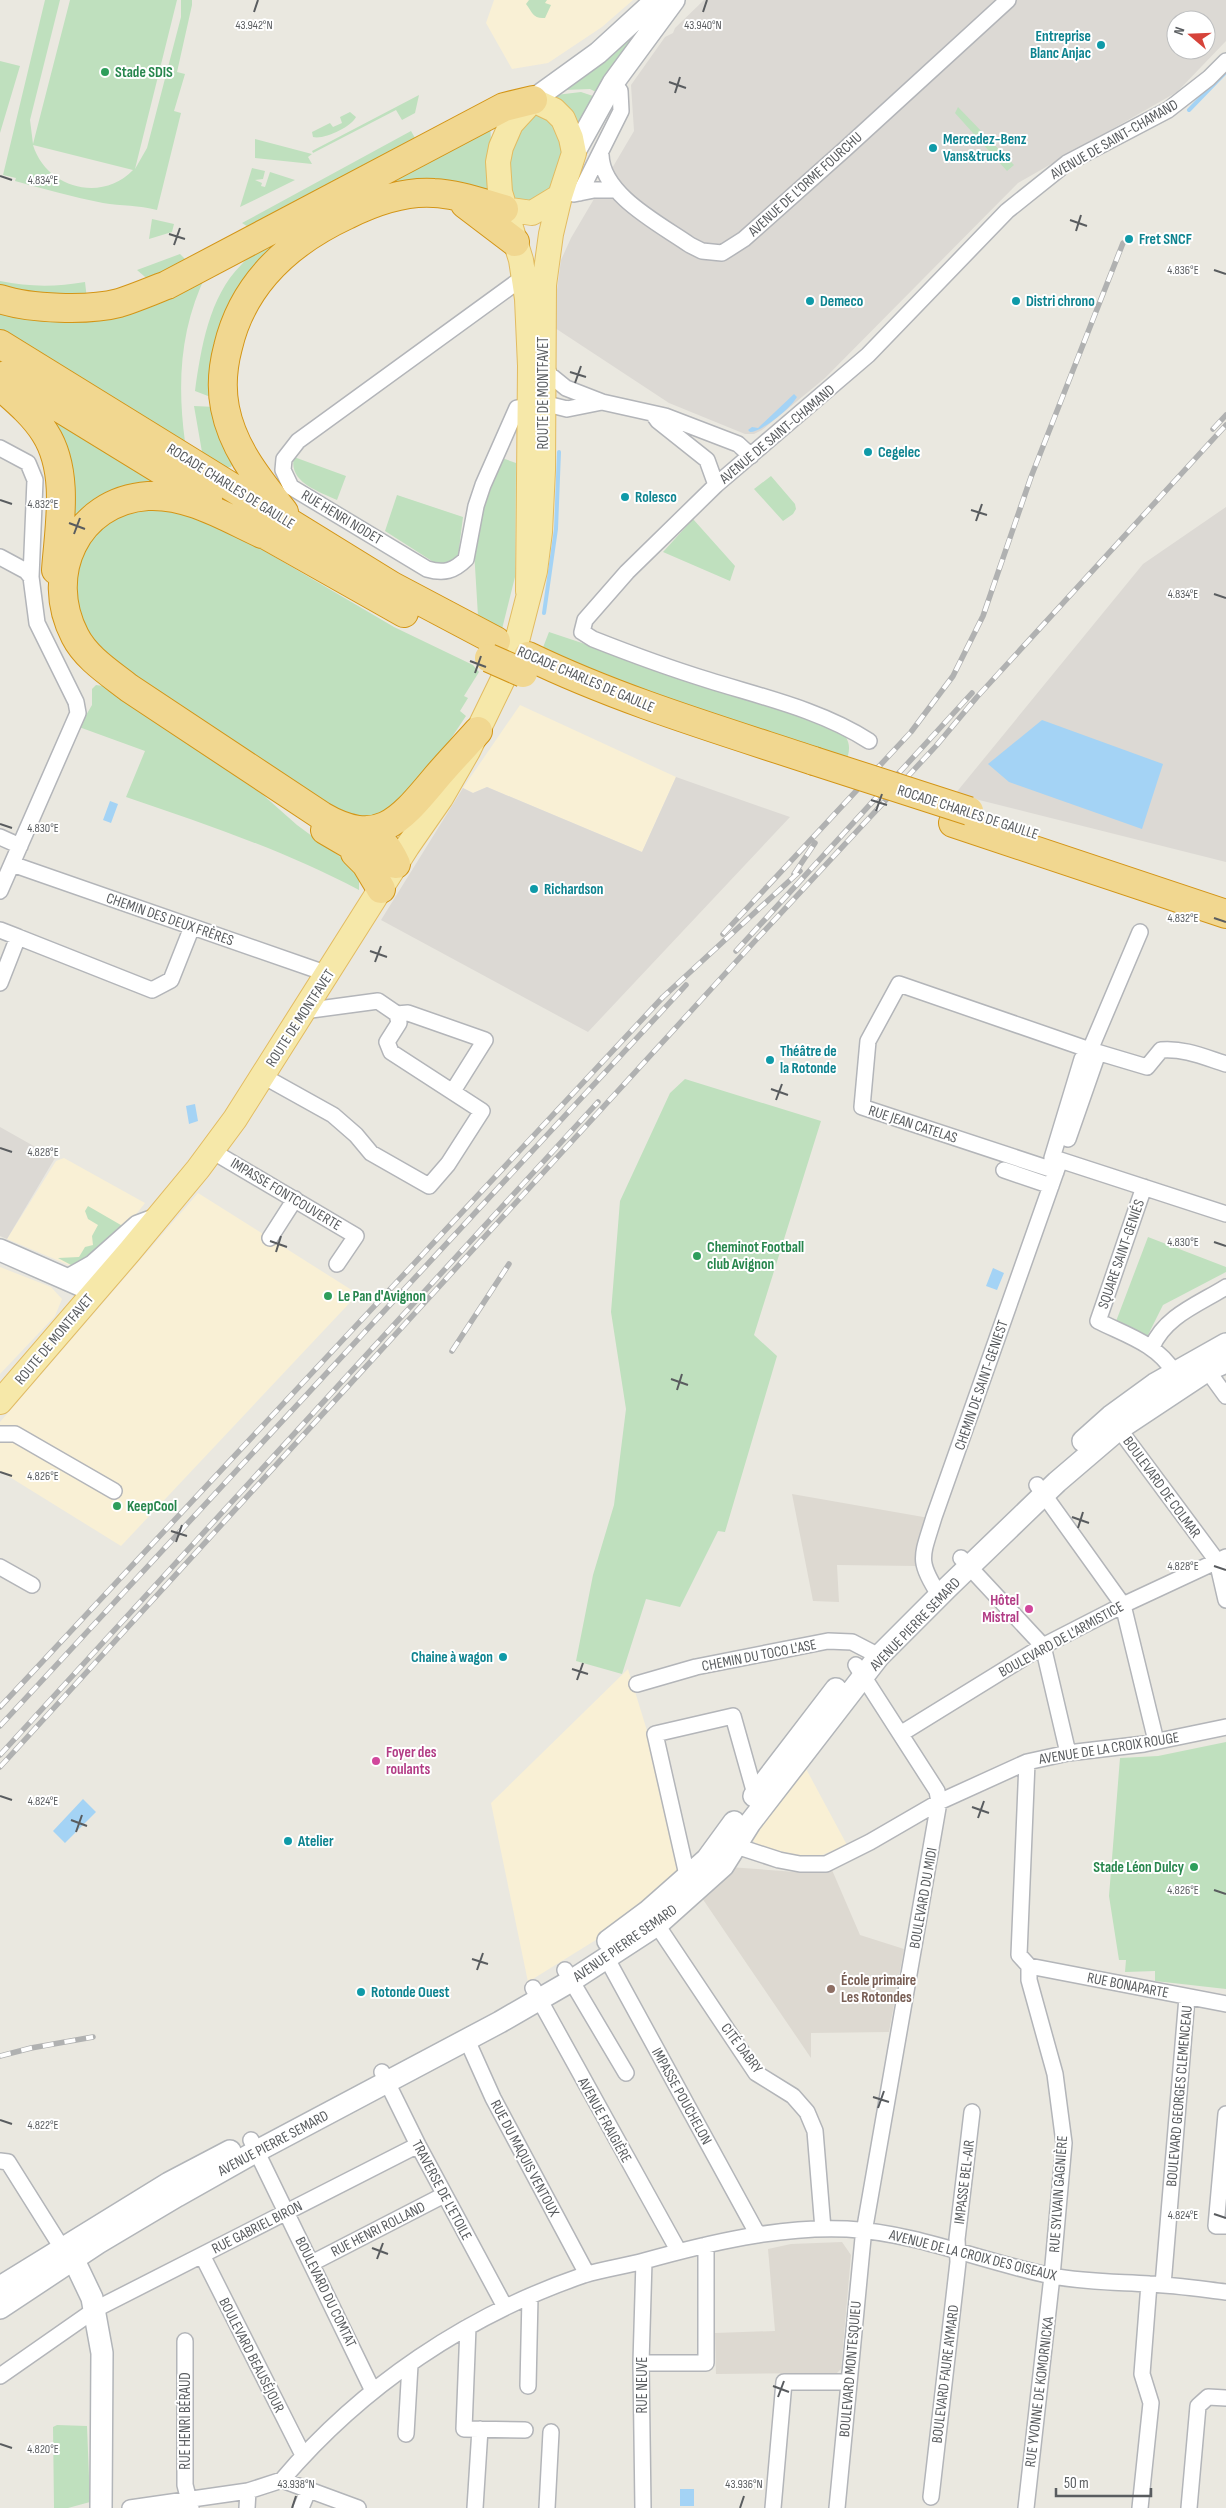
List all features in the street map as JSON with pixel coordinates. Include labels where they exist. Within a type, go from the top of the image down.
[{"type":"highway","points":[[0,299],[43,307],[78,307],[118,303],[167,285],[504,107],[533,100]]},
{"type":"highway","points":[[298,529],[244,458],[228,422],[224,406],[224,372],[229,340],[240,310],[260,278],[283,254],[308,235],[335,220],[392,198],[434,193],[504,209]]},
{"type":"highway","points":[[456,197],[515,242]]},
{"type":"highway","name":"ROCADE CHARLES DE GAULLE","points":[[0,344],[215,475],[298,529],[418,601],[493,649]]},
{"type":"highway","name":"ROCADE CHARLES DE GAULLE","points":[[0,372],[262,534],[359,589],[525,664],[614,711],[807,767],[961,817],[1226,896]]},
{"type":"highway","points":[[0,386],[32,417],[46,434],[54,454],[60,490],[55,594],[60,622],[78,654],[88,666],[114,686],[338,839],[378,861],[396,864]]},
{"type":"highway","points":[[262,534],[192,502],[179,498],[150,496],[117,503],[93,518],[71,548],[61,580],[65,612],[76,638],[87,653],[129,688],[322,816],[344,828],[364,832],[383,841],[389,848],[396,864]]},
{"type":"highway","points":[[364,832],[378,829],[400,817],[420,799],[478,731]]},
{"type":"highway","name":"ROCADE CHARLES DE GAULLE","points":[[961,817],[1226,914]]},
{"type":"highway","points":[[338,839],[366,864],[381,889]]},
{"type":"main road","points":[[533,100],[554,110],[563,119],[571,138],[574,153],[570,194],[540,210],[524,214],[504,209],[498,179],[500,147],[511,124],[533,100],[598,53],[656,0]]},
{"type":"main road","points":[[574,153],[613,83],[674,0]]},
{"type":"main road","name":"ROUTE DE MONTFAVET","points":[[528,591],[526,570],[537,404],[543,363],[544,284],[551,234],[570,194]]},
{"type":"main road","name":"ROUTE DE MONTFAVET","points":[[0,1402],[212,1151],[263,1076],[396,864],[441,798],[478,731],[512,658],[534,571],[540,532],[543,430],[537,404],[525,276],[504,209]]},
{"type":"main road","points":[[70,1279],[92,1266],[138,1226],[154,1220]]},
{"type":"main road","points":[[0,1250],[70,1279],[92,1294]]},
{"type":"main road","name":"AVENUE PIERRE SEMARD","points":[[1040,1490],[1211,1363],[1226,1344]]},
{"type":"main road","name":"AVENUE PIERRE SEMARD","points":[[0,2287],[68,2254],[98,2243],[254,2145],[385,2077],[568,1975],[606,1958],[657,1925],[718,1871],[728,1843],[755,1794],[867,1662],[936,1591],[1040,1490],[1111,1416],[1174,1372],[1211,1363]]},
{"type":"main road","name":"AVENUE PIERRE SEMARD","points":[[568,1975],[595,1951],[647,1912],[687,1875],[728,1843],[867,1662]]},
{"type":"main road","name":"AVENUE PIERRE SEMARD","points":[[385,2077],[467,2040],[535,1994]]},
{"type":"main road","points":[[68,2254],[96,2310],[102,2353],[101,2508]]},
{"type":"main road","name":"AVENUE PIERRE SEMARD","points":[[0,2308],[68,2254]]},
{"type":"street","name":"AVENUE DE L'ORME FOURCHU","points":[[601,155],[602,165],[615,190],[690,244],[702,250],[722,253],[744,238],[844,150],[1008,0]]},
{"type":"street","name":"AVENUE DE SAINT-CHAMAND","points":[[868,741],[852,730],[787,704],[669,668],[593,639],[582,632],[585,620],[627,572],[716,485],[868,355],[1000,218],[1041,181],[1067,163],[1168,110],[1209,78],[1226,61]]},
{"type":"street","points":[[570,194],[601,155],[621,112],[620,91],[613,83]]},
{"type":"street","points":[[570,194],[594,190],[615,190]]},
{"type":"street","name":"RUE HENRI NODET","points":[[525,276],[298,442],[284,459],[286,478],[291,486],[427,569],[436,572],[452,571],[466,559],[476,506],[513,412],[520,406],[537,404],[550,395],[566,388]]},
{"type":"street","points":[[543,363],[550,375],[566,388],[602,402],[665,416],[738,444],[750,456]]},
{"type":"street","points":[[537,404],[567,409],[602,402]]},
{"type":"street","points":[[543,430],[567,409]]},
{"type":"street","points":[[652,414],[658,422],[707,460],[716,485]]},
{"type":"street","points":[[0,448],[28,463],[35,480],[31,577],[37,623],[76,702],[78,714],[0,891]]},
{"type":"street","points":[[0,557],[26,571],[31,577]]},
{"type":"street","points":[[0,837],[20,846]]},
{"type":"street","name":"CHEMIN DES DEUX FRÈRES","points":[[12,864],[328,974]]},
{"type":"street","points":[[0,930],[152,990],[171,980],[192,927]]},
{"type":"street","name":"CHEMIN DE SAINT-GENIEST","points":[[936,1591],[922,1562],[934,1518],[1055,1172],[1094,1051],[1140,932]]},
{"type":"street","points":[[0,984],[18,937]]},
{"type":"street","name":"RUE JEAN CATELAS","points":[[1055,1172],[862,1107],[868,1041],[899,984],[1094,1051]]},
{"type":"street","points":[[304,1011],[378,1001],[397,1014],[408,1013],[485,1040],[453,1091]]},
{"type":"street","points":[[263,1076],[333,1115],[356,1135],[371,1153],[429,1186],[448,1164],[482,1111],[391,1052],[387,1042],[399,1023],[397,1014]]},
{"type":"street","points":[[1094,1051],[1147,1067],[1161,1050],[1173,1049],[1225,1061]]},
{"type":"street","name":"IMPASSE FONTCOUVERTE","points":[[212,1151],[356,1236],[337,1264]]},
{"type":"street","points":[[1004,1170],[1055,1172],[1144,1187],[1226,1214]]},
{"type":"street","name":"SQUARE SAINT-GENIÉS","points":[[1144,1187],[1098,1321],[1152,1347],[1167,1360],[1174,1372]]},
{"type":"street","points":[[270,1238],[294,1199]]},
{"type":"street","points":[[1152,1347],[1157,1335],[1168,1322],[1226,1287]]},
{"type":"street","points":[[1211,1363],[1226,1396]]},
{"type":"street","name":"BOULEVARD DE COLMAR","points":[[1120,1429],[1221,1559],[1226,1600]]},
{"type":"street","points":[[0,1434],[15,1434],[114,1491]]},
{"type":"street","points":[[1040,1490],[1123,1604],[1156,1741]]},
{"type":"street","name":"BOULEVARD DE L'ARMISTICE","points":[[902,1733],[1043,1646],[1123,1604],[1221,1559]]},
{"type":"street","points":[[966,1563],[1043,1646],[1068,1753]]},
{"type":"street","points":[[0,1567],[32,1585]]},
{"type":"street","name":"CHEMIN DU TOCO L'ASE","points":[[637,1684],[696,1667],[828,1641],[852,1642],[867,1662]]},
{"type":"street","points":[[867,1662],[902,1733],[937,1791],[939,1802]]},
{"type":"street","points":[[687,1875],[654,1734],[733,1716],[755,1794]]},
{"type":"street","name":"AVENUE DE LA CROIX ROUGE","points":[[728,1843],[779,1860],[800,1864],[826,1864],[870,1842],[939,1802],[1027,1762],[1068,1753],[1156,1741],[1226,1727]]},
{"type":"street","name":"RUE SYLVAIN GAGNIÈRE","points":[[1027,1762],[1019,1955],[1029,1966],[1029,1980],[1055,2074],[1064,2143],[1052,2276]]},
{"type":"street","name":"BOULEVARD DU MIDI","points":[[864,2231],[939,1802]]},
{"type":"street","name":"CITÉ DABRY","points":[[657,1925],[756,2073],[792,2096],[807,2112],[815,2131],[823,2229]]},
{"type":"street","name":"IMPASSE POUCHELON","points":[[606,1958],[758,2235]]},
{"type":"street","name":"RUE BONAPARTE","points":[[1029,1966],[1226,2004]]},
{"type":"street","points":[[568,1975],[626,2073]]},
{"type":"street","name":"AVENUE FRAIGIÈRE","points":[[535,1994],[678,2250]]},
{"type":"street","name":"BOULEVARD GEORGES CLEMENCEAU","points":[[1140,2508],[1151,2403],[1142,2374],[1156,2284],[1187,1997]]},
{"type":"street","name":"RUE DU MAQUIS VENTOUX","points":[[467,2040],[493,2098],[587,2274]]},
{"type":"street","name":"TRAVERSE DE L'ETOILE","points":[[385,2077],[444,2195],[505,2307]]},
{"type":"street","name":"IMPASSE BEL-AIR","points":[[958,2252],[957,2239],[972,2112]]},
{"type":"street","points":[[1226,2114],[1216,2226],[1226,2226]]},
{"type":"street","name":"BOULEVARD DU COMTAT","points":[[254,2145],[373,2391]]},
{"type":"street","name":"RUE GABRIEL BIRON","points":[[0,2376],[96,2310],[418,2145]]},
{"type":"street","points":[[0,2161],[8,2162],[68,2254]]},
{"type":"street","name":"RUE HENRI ROLLAND","points":[[312,2263],[444,2195]]},
{"type":"street","name":"AVENUE DE LA CROIX DES OISEAUX","points":[[282,2480],[303,2455],[341,2416],[444,2340],[505,2307],[587,2274],[644,2261],[678,2250],[758,2235],[823,2229],[864,2231],[906,2237],[1052,2276],[1104,2282],[1156,2284],[1226,2292]]},
{"type":"street","name":"BOULEVARD MONTESQUIEU","points":[[838,2508],[864,2231]]},
{"type":"street","points":[[641,2363],[706,2364],[706,2245]]},
{"type":"street","name":"BOULEVARD FAURE AYMARD","points":[[931,2497],[958,2252]]},
{"type":"street","name":"BOULEVARD BEAUSÉJOUR","points":[[202,2255],[303,2455]]},
{"type":"street","name":"RUE NEUVE","points":[[643,2508],[641,2363],[644,2261]]},
{"type":"street","name":"RUE YVONNE DE KOMORNICKA","points":[[1026,2508],[1052,2276]]},
{"type":"street","points":[[528,2386],[530,2297]]},
{"type":"street","points":[[468,2327],[464,2429],[524,2430]]},
{"type":"street","name":"RUE HENRI BÉRAUD","points":[[186,2341],[185,2485],[190,2504]]},
{"type":"street","points":[[406,2434],[410,2364]]},
{"type":"street","points":[[772,2508],[784,2382],[849,2382]]},
{"type":"street","points":[[1189,2508],[1198,2406],[1208,2397],[1226,2398]]},
{"type":"street","points":[[475,2508],[480,2429]]},
{"type":"street","points":[[547,2508],[551,2432]]},
{"type":"street","points":[[130,2508],[190,2504],[248,2491],[282,2480],[358,2508]]},
{"type":"street","points":[[247,2508],[248,2491]]},
{"type":"street","points":[[301,2508],[308,2491]]},
{"type":"shaded area","points":[[494,0],[633,0],[602,27],[548,63],[512,69],[486,23]]},
{"type":"shaded area","points":[[704,0],[1226,0],[1226,41],[1216,51],[1216,10],[1166,10],[1166,60],[1208,60],[1177,92],[1018,183],[825,378],[762,430],[754,434],[745,434],[669,403],[552,326],[561,260],[571,238],[634,131],[631,85],[665,37],[673,33],[675,28]]},
{"type":"shaded area","points":[[1226,507],[1226,862],[955,794],[1143,564]]},
{"type":"shaded area","points":[[520,705],[676,777],[642,852],[487,787],[473,793],[463,788]]},
{"type":"shaded area","points":[[676,777],[790,817],[588,1032],[381,920],[463,788],[473,793],[487,787],[642,852]]},
{"type":"shaded area","points":[[0,1127],[55,1158],[7,1239],[0,1236]]},
{"type":"shaded area","points":[[64,1158],[145,1203],[126,1227],[88,1259],[71,1266],[7,1239],[56,1161]]},
{"type":"shaded area","points":[[198,1193],[358,1294],[121,1546],[0,1471],[0,1422]]},
{"type":"shaded area","points":[[0,1267],[51,1287],[62,1299],[55,1316],[0,1374]]},
{"type":"shaded area","points":[[792,1494],[929,1518],[917,1566],[837,1565],[839,1602],[813,1601]]},
{"type":"shaded area","points":[[628,1669],[653,1750],[683,1871],[620,1925],[528,1982],[491,1803]]},
{"type":"shaded area","points":[[804,1765],[847,1845],[817,1857],[796,1855],[756,1845],[749,1834]]},
{"type":"shaded area","name":"École primaire Les Rotondes","points":[[729,1867],[796,1872],[832,1870],[860,1935],[904,1949],[889,2032],[811,2033],[811,2058],[702,1898]]},
{"type":"shaded area","points":[[842,2242],[851,2255],[841,2369],[837,2373],[716,2374],[715,2333],[775,2331],[768,2249],[791,2244]]},
{"type":"green space","name":"Stade SDIS","points":[[45,0],[60,0],[30,120],[33,144],[70,0],[177,0],[135,169],[147,148],[181,17],[181,0],[192,0],[177,72],[185,74],[174,111],[181,113],[157,210],[103,203],[81,198],[15,181],[16,178],[3,175]],"holes":[[[33,145],[133,170],[120,180],[106,186],[91,188],[76,186],[62,181],[50,172],[40,160]]]},
{"type":"green space","points":[[529,0],[547,0],[545,3],[551,5],[545,18],[538,18],[534,15],[526,4]]},
{"type":"green space","points":[[662,3],[598,93],[590,89],[564,90]]},
{"type":"green space","points":[[0,61],[20,66],[0,133]]},
{"type":"green space","points":[[581,92],[596,97],[578,127],[556,95]]},
{"type":"green space","points":[[419,95],[415,113],[402,120],[396,110],[313,153],[312,151]]},
{"type":"green space","points":[[958,107],[1014,165],[1007,171],[955,113]]},
{"type":"green space","points":[[350,112],[356,117],[349,125],[324,137],[313,137],[312,132],[330,123],[333,127],[342,123],[340,117]]},
{"type":"green space","points":[[541,112],[554,127],[561,143],[562,161],[556,183],[540,202],[511,200],[506,177],[511,140],[533,113]]},
{"type":"green space","points":[[490,127],[490,197],[465,189],[287,242],[215,392],[208,396],[195,391],[200,358],[214,308],[230,278],[246,260],[262,247]]},
{"type":"green space","points":[[411,131],[415,138],[253,230],[242,223]]},
{"type":"green space","points":[[255,139],[312,154],[308,157],[312,164],[255,158]]},
{"type":"green space","points":[[252,168],[265,171],[263,179],[255,180],[262,183],[261,186],[265,187],[270,172],[295,180],[240,207]]},
{"type":"green space","points":[[152,219],[174,224],[172,232],[149,239]]},
{"type":"green space","points":[[180,254],[190,264],[151,282],[137,270]]},
{"type":"green space","points":[[207,273],[191,314],[183,356],[181,398],[185,442],[0,329],[0,308],[11,311]]},
{"type":"green space","points":[[0,281],[42,286],[85,282],[87,299],[0,294]]},
{"type":"green space","points":[[194,406],[216,407],[233,462],[231,467],[224,468],[202,452]]},
{"type":"green space","points":[[42,414],[157,484],[71,532]]},
{"type":"green space","points":[[294,457],[346,476],[337,500],[313,489],[300,479],[293,466]]},
{"type":"green space","points":[[502,458],[516,463],[515,577],[502,629],[478,616],[474,550],[483,510]]},
{"type":"green space","points":[[771,476],[795,504],[796,509],[793,514],[783,521],[754,489]]},
{"type":"green space","points":[[397,495],[463,517],[458,557],[447,564],[435,563],[385,531]]},
{"type":"green space","points":[[127,506],[200,513],[394,627],[473,665],[479,672],[464,696],[468,698],[460,711],[466,716],[446,746],[391,812],[351,820],[86,648],[70,562],[84,536]]},
{"type":"green space","points":[[693,519],[735,566],[730,581],[663,552]]},
{"type":"green space","points":[[549,632],[756,701],[843,733],[849,747],[846,762],[621,683],[542,650]]},
{"type":"green space","points":[[96,685],[103,686],[262,794],[297,825],[350,864],[359,873],[359,890],[274,851],[126,797],[145,751],[79,727],[92,705],[92,689]]},
{"type":"green space","name":"Cheminot Football club Avignon","points":[[685,1079],[821,1121],[754,1335],[777,1356],[725,1532],[718,1531],[680,1607],[646,1599],[622,1674],[576,1661],[593,1575],[614,1505],[626,1409],[611,1312],[620,1201],[670,1093]]},
{"type":"green space","points":[[88,1206],[126,1228],[82,1263],[71,1265],[58,1258],[79,1257],[85,1247],[93,1245],[92,1236],[98,1225],[88,1219],[85,1211]]},
{"type":"green space","points":[[1148,1237],[1226,1267],[1226,1272],[1163,1305],[1146,1339],[1115,1324]]},
{"type":"green space","name":"Stade Léon Dulcy","points":[[1226,1742],[1226,1989],[1155,1981],[1155,1971],[1125,1972],[1126,1960],[1119,1960],[1109,1896],[1120,1758],[1158,1756]]},
{"type":"green space","points":[[57,2425],[87,2426],[90,2502],[68,2508],[54,2508],[53,2427]]},
{"type":"water","points":[[794,394],[797,397],[794,402],[776,419],[755,431],[750,432],[748,430],[752,427],[758,428]]},
{"type":"water","points":[[1042,720],[1163,764],[1142,829],[1009,782],[988,764]]},
{"type":"water","points":[[110,801],[118,804],[111,823],[103,820]]},
{"type":"water","points":[[195,1104],[198,1121],[189,1124],[186,1106]]},
{"type":"water","points":[[993,1268],[1004,1273],[997,1290],[986,1286]]},
{"type":"water","points":[[83,1799],[96,1812],[65,1843],[53,1831]]},
{"type":"water","points":[[680,2489],[694,2489],[694,2506],[680,2506]]},
{"type":"waterway","points":[[1189,110],[1226,72]]},
{"type":"waterway","points":[[544,613],[556,529],[559,452]]},
{"type":"railway","points":[[723,934],[911,732],[953,676],[983,616],[1031,477],[1123,243]]},
{"type":"railway","points":[[1213,429],[1226,415]]},
{"type":"railway","points":[[0,1767],[755,941],[936,746],[977,697],[1226,425]]},
{"type":"railway","points":[[736,951],[972,693]]},
{"type":"railway","points":[[794,874],[815,843]]},
{"type":"railway","points":[[0,1707],[663,997],[800,871]]},
{"type":"railway","points":[[0,1726],[686,985]]},
{"type":"railway","points":[[0,1755],[598,1102]]},
{"type":"railway","points":[[452,1351],[509,1264]]},
{"type":"railway","points":[[0,2056],[31,2048],[93,2037]]},
{"type":"place","name":"Entreprise Blanc Anjac","points":[[1101,45]]},
{"type":"place","name":"Stade SDIS","points":[[105,72]]},
{"type":"place","name":"Mercedez-Benz Vans&trucks","points":[[933,148]]},
{"type":"place","name":"Fret SNCF","points":[[1129,239]]},
{"type":"place","name":"Demeco","points":[[810,301]]},
{"type":"place","name":"Distri chrono","points":[[1016,301]]},
{"type":"place","name":"Cegelec","points":[[868,452]]},
{"type":"place","name":"Rolesco","points":[[625,497]]},
{"type":"place","name":"Richardson","points":[[534,889]]},
{"type":"place","name":"Théâtre de la Rotonde","points":[[770,1060]]},
{"type":"place","name":"Cheminot Football club Avignon","points":[[697,1256]]},
{"type":"place","name":"Le Pan d'Avignon","points":[[328,1296]]},
{"type":"place","name":"KeepCool","points":[[117,1506]]},
{"type":"place","name":"Hôtel Mistral","points":[[1029,1609]]},
{"type":"place","name":"Chaine à wagon","points":[[503,1657]]},
{"type":"place","name":"Foyer des roulants","points":[[376,1761]]},
{"type":"place","name":"Atelier","points":[[288,1841]]},
{"type":"place","name":"Stade Léon Dulcy","points":[[1194,1867]]},
{"type":"place","name":"École primaire Les Rotondes","points":[[831,1989]]},
{"type":"place","name":"Rotonde Ouest","points":[[361,1992]]}]
